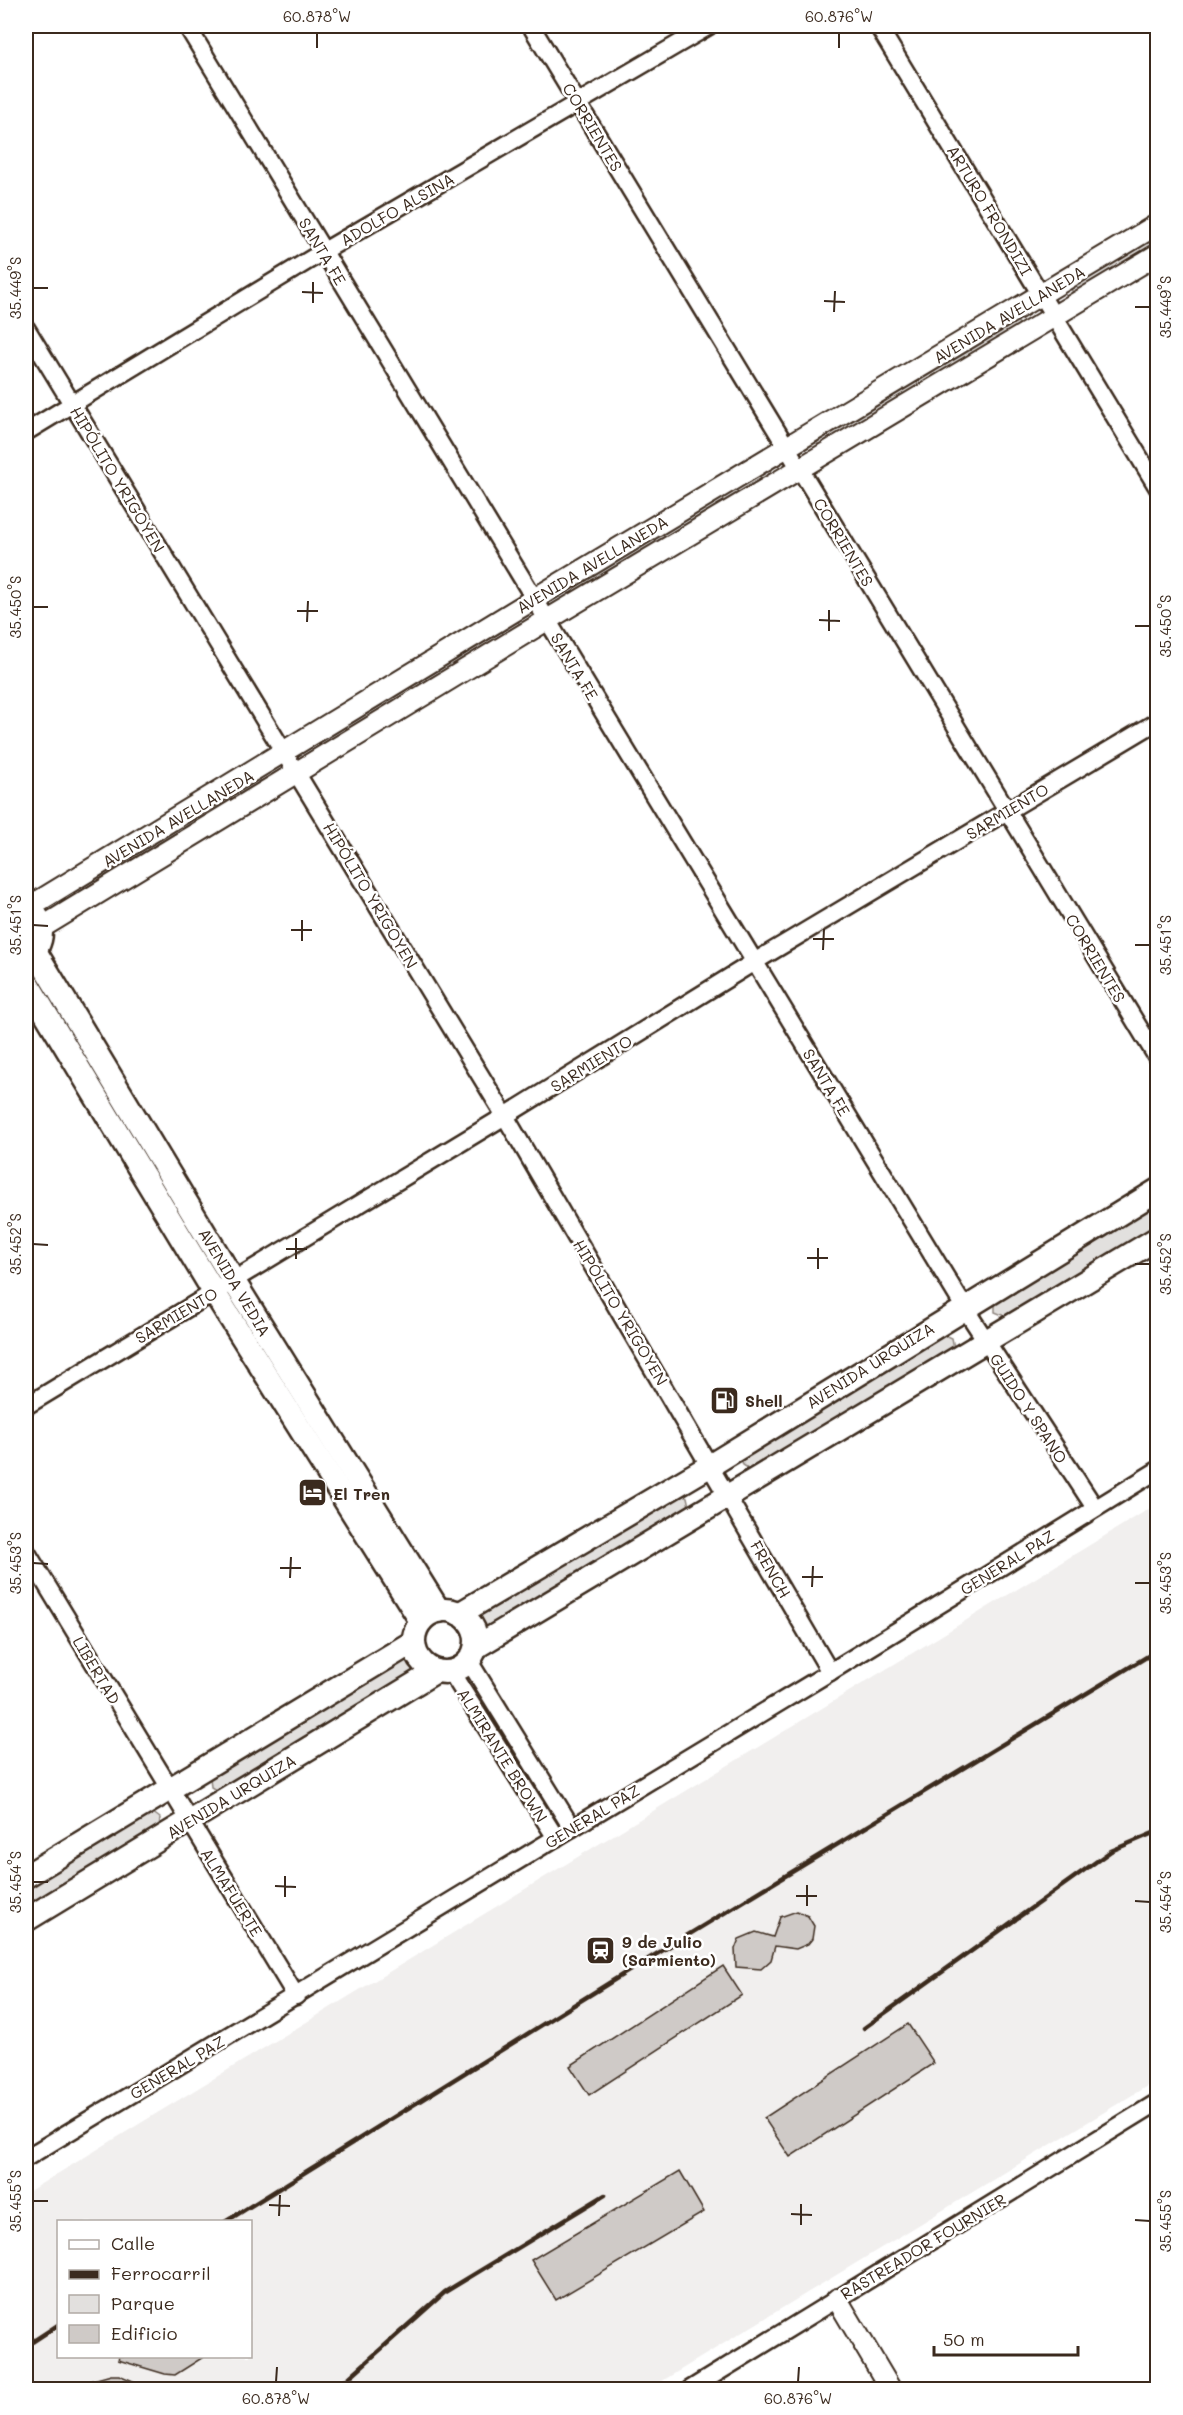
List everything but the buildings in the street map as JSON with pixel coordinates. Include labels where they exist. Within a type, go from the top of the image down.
[{"type":"main road","points":[[27,906],[35,913],[41,928],[40,940],[30,955]]},
{"type":"main road","name":"AVENIDA VEDIA","points":[[30,955],[223,1286]]},
{"type":"main road","name":"AVENIDA VEDIA","points":[[26,981],[223,1286],[433,1622]]},
{"type":"main road","name":"AVENIDA URQUIZA","points":[[26,1876],[433,1622],[711,1465],[963,1307],[1158,1190]]},
{"type":"main road","name":"AVENIDA URQUIZA","points":[[26,1920],[458,1663],[728,1495],[1158,1238]]},
{"type":"main road","points":[[433,1622],[472,1627],[458,1663],[422,1663],[433,1622]]},
{"type":"street","name":"SANTA FE","points":[[187,26],[963,1307]]},
{"type":"street","name":"CORRIENTES","points":[[531,26],[1158,1059]]},
{"type":"street","name":"ADOLFO ALSINA","points":[[26,432],[324,251],[709,26]]},
{"type":"street","name":"ARTURO FRONDIZI","points":[[878,26],[1158,488]]},
{"type":"street","name":"AVENIDA AVELLANEDA","points":[[27,906],[285,753],[534,599],[1158,224]]},
{"type":"street","name":"AVENIDA AVELLANEDA","points":[[41,928],[547,620],[1158,254]]},
{"type":"street","name":"HIPÓLITO YRIGOYEN","points":[[26,328],[506,1116],[711,1465]]},
{"type":"street","name":"SARMIENTO","points":[[26,1406],[506,1116],[754,962],[1158,721]]},
{"type":"street","name":"GUIDO Y SPANO","points":[[963,1307],[1095,1508]]},
{"type":"street","name":"FRENCH","points":[[711,1465],[830,1672]]},
{"type":"street","name":"GENERAL PAZ","points":[[27,2153],[296,1996],[1158,1470]]},
{"type":"street","name":"LIBERTAD","points":[[26,1551],[169,1788]]},
{"type":"street","name":"ALMIRANTE BROWN","points":[[458,1663],[572,1828]]},
{"type":"street","name":"ALMIRANTE BROWN","points":[[458,1663],[556,1838]]},
{"type":"street","name":"ALMAFUERTE","points":[[169,1788],[296,1996]]},
{"type":"street","name":"RASTREADOR FOURNIER","points":[[689,2390],[1158,2102]]},
{"type":"street","points":[[837,2299],[891,2390]]},
{"type":"shaded area","points":[[1157,1504],[1157,2080],[649,2389],[26,2390],[26,2193]]},
{"type":"green space","points":[[1157,231],[1157,244],[1078,292],[1072,291],[1071,288]]},
{"type":"green space","points":[[1017,320],[1020,327],[820,445],[817,443],[817,438]]},
{"type":"green space","points":[[767,469],[770,476],[573,595],[567,592]]},
{"type":"green space","points":[[517,620],[522,628],[320,746],[318,741]]},
{"type":"green space","points":[[257,778],[263,782],[62,903],[60,898]]},
{"type":"green space","points":[[1157,1204],[1157,1227],[1007,1317],[995,1312],[995,1303],[999,1298]]},
{"type":"green space","points":[[943,1334],[952,1338],[954,1348],[751,1470],[743,1465],[741,1458]]},
{"type":"green space","points":[[681,1493],[687,1497],[689,1506],[486,1629],[477,1624],[477,1614]]},
{"type":"green space","points":[[411,1656],[421,1660],[423,1666],[219,1792],[211,1787],[210,1777]]},
{"type":"green space","points":[[475,1686],[556,1814],[552,1816],[472,1689]]},
{"type":"green space","points":[[152,1812],[160,1818],[159,1828],[26,1908],[26,1884]]},
{"type":"railway","points":[[228,2220],[622,1975],[1158,1650]]},
{"type":"railway","points":[[864,2028],[1111,1851],[1158,1831]]},
{"type":"railway","points":[[335,2390],[445,2292],[605,2195]]},
{"type":"railway","points":[[26,2346],[57,2326]]},
{"type":"place","name":"Shell","points":[[724,1400]]},
{"type":"place","name":"El Tren","points":[[312,1493]]},
{"type":"place","name":"9 de Julio (Sarmiento)","points":[[601,1950]]}]
